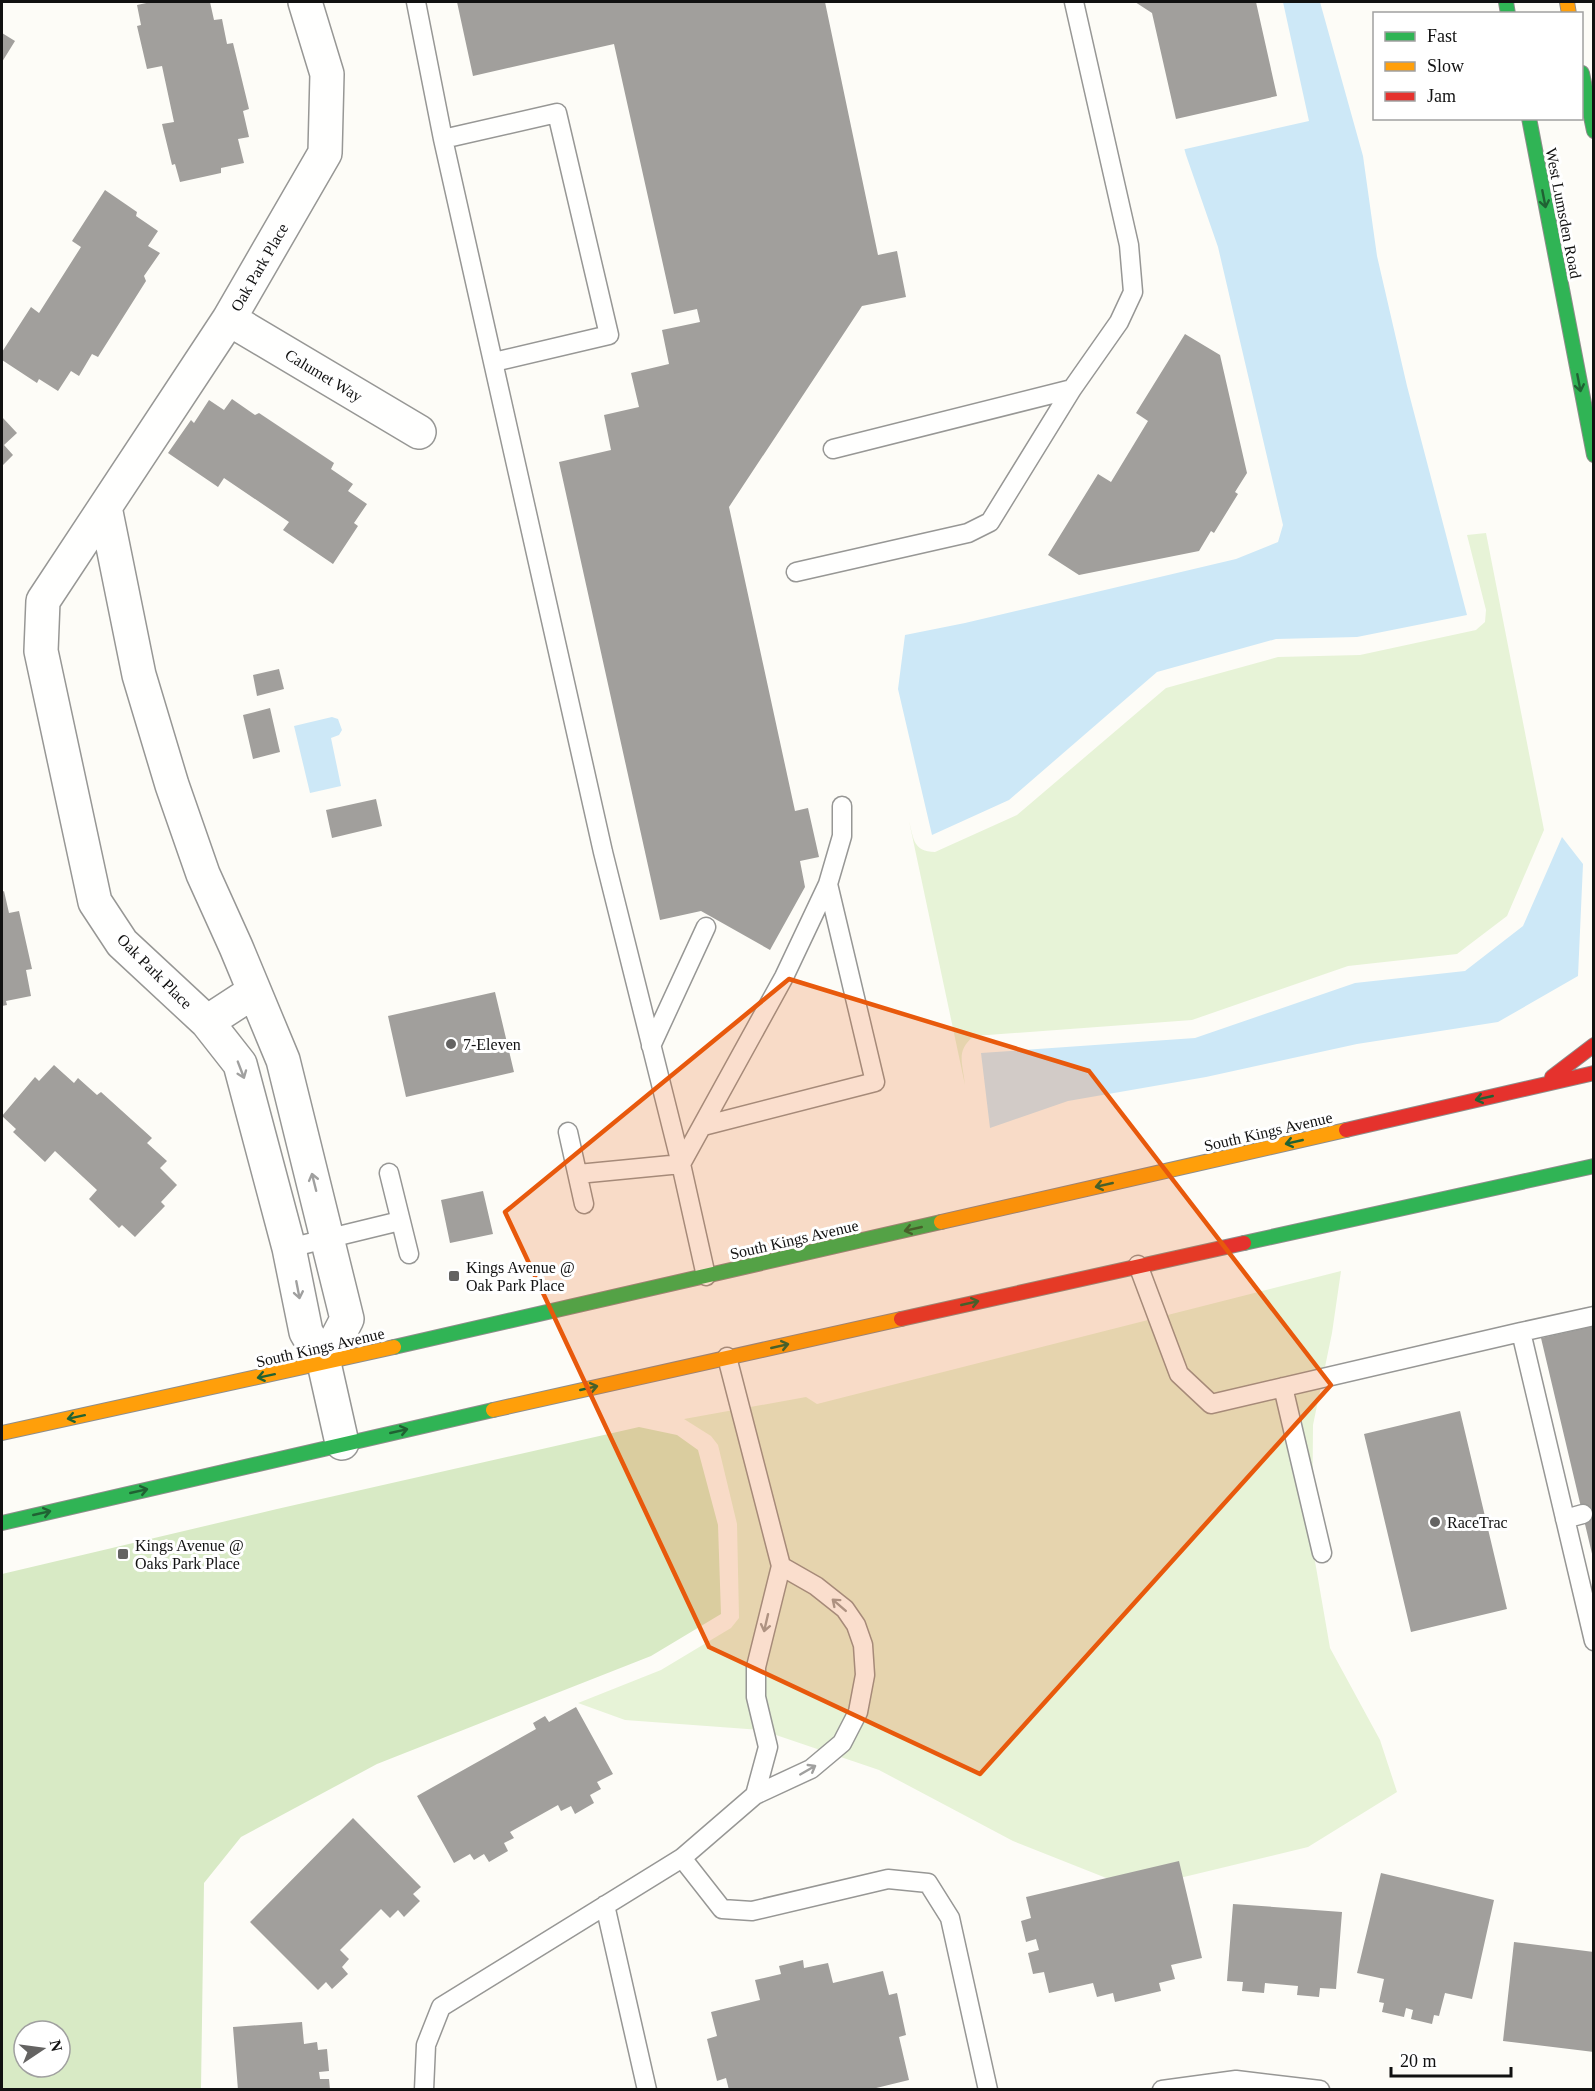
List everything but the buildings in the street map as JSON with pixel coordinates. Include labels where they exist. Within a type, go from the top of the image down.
[{"type":"main road","points":[[1583,83],[1593,131]]},
{"type":"main road","name":"West Lumsden Road","points":[[1529,120],[1593,455]]},
{"type":"main road","points":[[1541,1085],[1593,1045]]},
{"type":"main road","name":"South Kings Avenue","points":[[2,1433],[324,1363],[1593,1074]]},
{"type":"main road","points":[[2,1523],[342,1443],[1593,1166]]},
{"type":"street","name":"Oak Park Place","points":[[305,2],[327,74],[325,153],[229,319],[43,601],[41,651],[95,902],[122,943],[207,1022],[240,1064],[289,1248],[306,1332],[324,1363],[342,1443]]},
{"type":"street","name":"Calumet Way","points":[[229,319],[419,432]]},
{"type":"street","points":[[105,507],[139,675],[172,785],[203,874],[283,1060],[329,1238],[347,1319],[324,1363]]},
{"type":"street","points":[[207,1022],[253,992]]},
{"type":"lane","points":[[416,2],[443,139],[603,852],[681,1164],[706,1276]]},
{"type":"lane","points":[[796,572],[968,533],[990,522],[1072,389],[1119,322],[1133,292],[1129,245],[1074,2]]},
{"type":"lane","points":[[443,139],[557,112],[609,335],[494,362]]},
{"type":"lane","points":[[833,449],[1072,389]]},
{"type":"lane","points":[[681,1164],[784,978],[828,884],[842,836],[842,806]]},
{"type":"lane","points":[[703,1126],[875,1082],[828,884]]},
{"type":"lane","points":[[651,1046],[706,927]]},
{"type":"lane","points":[[568,1132],[584,1204]]},
{"type":"lane","points":[[578,1174],[681,1164]]},
{"type":"lane","points":[[389,1173],[409,1254]]},
{"type":"lane","points":[[289,1248],[400,1221]]},
{"type":"lane","points":[[1138,1266],[1179,1374],[1211,1404],[1593,1316]]},
{"type":"lane","points":[[1521,1332],[1541,1379],[1563,1471],[1565,1519],[1585,1569],[1592,1631]]},
{"type":"lane","points":[[728,1357],[780,1566],[756,1666],[756,1697],[768,1747],[755,1795]]},
{"type":"lane","points":[[1283,1387],[1322,1553]]},
{"type":"lane","points":[[1565,1519],[1582,1514]]},
{"type":"lane","points":[[424,2090],[426,2045],[441,2007],[682,1858],[755,1795],[811,1769],[842,1743],[858,1712],[865,1675],[863,1645],[856,1625],[845,1609],[816,1586],[780,1566]]},
{"type":"lane","points":[[682,1858],[722,1909],[752,1911],[888,1879],[928,1883],[950,1918],[988,2090]]},
{"type":"lane","points":[[605,1905],[647,2090]]},
{"type":"lane","points":[[1162,2090],[1236,2080],[1320,2090]]},
{"type":"highlighted area","points":[[789,979],[1089,1071],[1331,1385],[980,1774],[709,1647],[505,1212]]},
{"type":"green space","points":[[1486,533],[1544,830],[1507,916],[1457,954],[1348,966],[1192,1020],[974,1036],[962,1052],[965,1085],[909,821],[918,847],[935,852],[1017,815],[1166,688],[1278,657],[1360,655],[1476,630],[1485,622],[1486,610],[1467,535]]},
{"type":"green space","points":[[1341,1271],[1332,1333],[1313,1425],[1312,1544],[1330,1648],[1380,1740],[1397,1792],[1308,1847],[1134,1889],[1013,1841],[879,1770],[761,1730],[625,1720],[578,1703],[661,1670],[731,1628],[739,1618],[737,1524],[718,1445],[711,1436],[684,1419],[806,1397],[817,1404]]},
{"type":"green space","points":[[639,1427],[677,1435],[698,1450],[718,1525],[721,1614],[651,1656],[377,1764],[241,1837],[204,1883],[201,2089],[2,2089],[2,1574]]},
{"type":"water","points":[[1159,2],[1320,2],[1363,156],[1377,256],[1407,386],[1467,615],[1357,637],[1276,639],[1157,672],[1009,800],[932,835],[898,689],[905,635],[1236,559],[1278,542],[1283,525],[1218,247],[1176,119]]},
{"type":"water","points":[[332,717],[338,719],[342,730],[339,735],[331,738],[341,786],[310,793],[294,726]]},
{"type":"water","points":[[1562,837],[1583,864],[1578,976],[1498,1022],[1357,1044],[1206,1077],[1068,1101],[990,1128],[981,1053],[1195,1038],[1355,983],[1465,971],[1523,926]]},
{"type":"pier","points":[[1156,2],[1283,2],[1309,121],[1181,150],[1149,14]]},
{"type":"traffic: fast","points":[[1506,2],[1508,12]]},
{"type":"traffic: fast","points":[[1583,78],[1594,131]]},
{"type":"traffic: fast","points":[[1529,120],[1594,455]]},
{"type":"traffic: fast","points":[[1244,1243],[1594,1166]]},
{"type":"traffic: fast","points":[[394,1347],[941,1222]]},
{"type":"traffic: fast","points":[[2,1523],[493,1410]]},
{"type":"traffic: slow","points":[[1567,2],[1569,12]]},
{"type":"traffic: slow","points":[[941,1222],[1346,1130]]},
{"type":"traffic: slow","points":[[493,1410],[901,1319]]},
{"type":"traffic: slow","points":[[2,1433],[394,1347]]},
{"type":"traffic: jam","points":[[1552,1077],[1594,1045]]},
{"type":"traffic: jam","points":[[1346,1130],[1594,1073]]},
{"type":"traffic: jam","points":[[901,1319],[1244,1243]]},
{"type":"place","name":"7-Eleven","points":[[451,1044]]},
{"type":"place","name":"Kings Avenue @ Oak Park Place","points":[[454,1276]]},
{"type":"place","name":"RaceTrac","points":[[1435,1522]]},
{"type":"place","name":"Kings Avenue @ Oaks Park Place","points":[[123,1554]]}]
